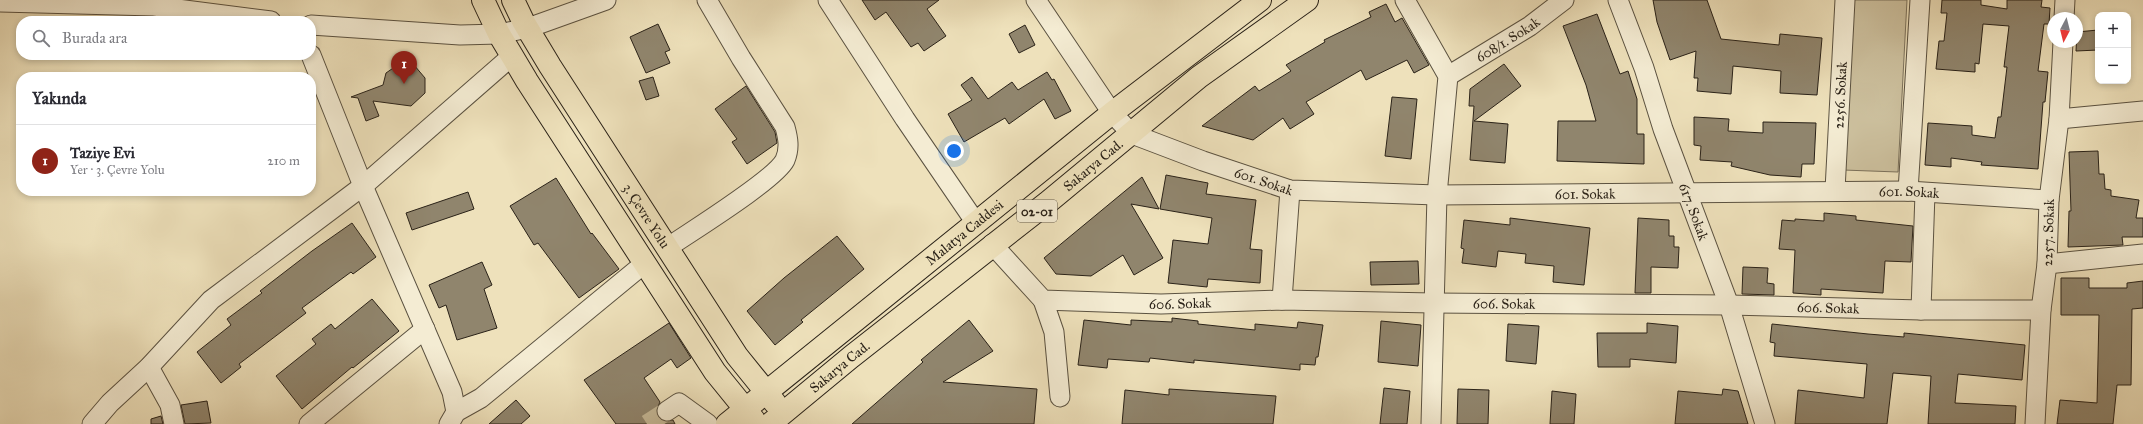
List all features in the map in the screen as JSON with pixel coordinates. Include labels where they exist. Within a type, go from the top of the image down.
[{"type":"main road","name":"3. Çevre Yolu","points":[[483,0],[499,34],[512,56],[714,372],[751,417]]},
{"type":"main road","name":"3. Çevre Yolu","points":[[513,0],[528,28],[667,248],[737,356],[766,392],[782,420]]},
{"type":"main road","name":"Sakarya Cad.","points":[[782,420],[992,244],[1047,203],[1199,77],[1307,0]]},
{"type":"main road","name":"Malatya Caddesi","points":[[727,424],[751,417],[766,392],[1248,3]]},
{"type":"street","points":[[316,25],[460,35],[499,34],[528,28],[606,0]]},
{"type":"street","points":[[667,248],[738,200],[778,169],[785,160],[788,148],[788,138],[784,127],[707,0]]},
{"type":"street","points":[[828,0],[905,119],[976,223]]},
{"type":"street","points":[[1036,0],[1112,113],[1132,134]]},
{"type":"street","points":[[1405,0],[1448,76],[1437,195],[1431,424]]},
{"type":"street","name":"608/1. Sokak","points":[[1448,76],[1530,26],[1564,0]]},
{"type":"street","name":"617. Sokak","points":[[1618,0],[1644,68],[1663,129],[1729,305],[1765,424]]},
{"type":"street","name":"2256. Sokak","points":[[1835,190],[1845,0]]},
{"type":"street","points":[[1920,0],[1917,192],[1921,310]]},
{"type":"street","points":[[2064,12],[2065,0]]},
{"type":"street","points":[[0,2],[155,3],[239,16]]},
{"type":"street","name":"2257. Sokak","points":[[2035,424],[2049,200],[2058,119],[2063,48]]},
{"type":"street","points":[[92,424],[110,403],[149,367],[211,300],[363,186],[512,56]]},
{"type":"street","points":[[313,60],[363,186],[452,392],[452,418]]},
{"type":"street","points":[[2058,119],[2143,111]]},
{"type":"street","name":"601. Sokak","points":[[1132,134],[1203,161],[1290,190],[1437,195],[1835,190],[1917,192],[2049,200]]},
{"type":"street","points":[[1282,300],[1290,190]]},
{"type":"street","points":[[992,244],[1043,300],[1054,332],[1060,397]]},
{"type":"street","points":[[2046,264],[2143,254]]},
{"type":"street","points":[[452,418],[481,398],[645,263]]},
{"type":"street","name":"606. Sokak","points":[[1043,300],[1161,304],[1282,300],[1434,303],[1729,305],[1921,310],[2041,310]]},
{"type":"street","points":[[309,424],[425,329]]},
{"type":"street","points":[[149,367],[170,405],[174,424]]},
{"type":"street","points":[[667,411],[679,403],[708,424]]},
{"type":"shaded area","points":[[1850,0],[1907,0],[1898,172],[1843,170]]},
{"type":"building","points":[[862,0],[939,0],[927,9],[946,36],[924,51],[918,43],[911,47],[886,12],[875,20]]},
{"type":"building","points":[[1653,0],[1707,0],[1721,39],[1779,45],[1780,34],[1822,38],[1817,95],[1780,93],[1781,71],[1733,66],[1731,94],[1697,91],[1698,78],[1694,78],[1696,51],[1670,60],[1657,22]]},
{"type":"building","points":[[1942,0],[1981,0],[1981,5],[2007,9],[2007,0],[2042,0],[2041,7],[2050,8],[2050,12],[2047,12],[2047,24],[2044,24],[2038,71],[2048,72],[2045,102],[2043,102],[2038,169],[1981,165],[1982,162],[1951,158],[1951,167],[1925,165],[1928,123],[1972,126],[1972,135],[1995,138],[1998,117],[2001,117],[2007,67],[2004,67],[2009,26],[1983,24],[1979,64],[1975,63],[1975,72],[1936,69],[1939,41],[1944,41],[1947,13],[1941,13]]},
{"type":"building","points":[[1386,4],[1395,22],[1402,18],[1429,65],[1414,73],[1407,60],[1366,80],[1361,70],[1306,102],[1314,114],[1290,129],[1283,118],[1253,140],[1202,126],[1255,86],[1259,91],[1291,71],[1286,65],[1325,42],[1324,40],[1371,17],[1369,12]]},
{"type":"building","points":[[1597,14],[1620,74],[1628,71],[1637,99],[1637,134],[1644,134],[1644,164],[1557,161],[1558,121],[1596,121],[1586,85],[1563,26]]},
{"type":"building","points":[[658,24],[670,50],[665,52],[670,63],[646,73],[630,37]]},
{"type":"building","points":[[1025,25],[1035,45],[1019,53],[1009,34]]},
{"type":"building","points":[[2095,30],[2095,50],[2076,51],[2076,48],[2083,48],[2083,31]]},
{"type":"building","points":[[399,64],[414,65],[425,78],[425,93],[411,106],[373,101],[379,116],[366,121],[358,98],[351,97],[383,85],[386,73]]},
{"type":"building","points":[[1504,64],[1521,86],[1474,121],[1508,124],[1505,163],[1470,160],[1474,106],[1469,106],[1470,89]]},
{"type":"building","points":[[1047,72],[1052,80],[1054,79],[1071,111],[1055,119],[1044,99],[1009,124],[1005,118],[964,142],[948,114],[972,100],[961,85],[972,77],[988,99],[1012,82],[1018,90]]},
{"type":"building","points":[[653,77],[659,96],[646,100],[639,81]]},
{"type":"building","points":[[746,86],[775,132],[777,143],[747,164],[732,142],[737,139],[715,109]]},
{"type":"building","points":[[1392,97],[1417,99],[1411,159],[1385,156]]},
{"type":"building","points":[[1694,117],[1729,119],[1728,131],[1763,133],[1763,122],[1816,123],[1814,164],[1802,164],[1801,177],[1770,175],[1731,166],[1732,162],[1700,160],[1701,146],[1694,145]]},
{"type":"building","points":[[2098,151],[2099,174],[2104,174],[2105,189],[2111,190],[2111,196],[2139,200],[2136,218],[2143,218],[2143,237],[2122,237],[2123,245],[2068,247],[2069,211],[2071,211],[2069,152]]},
{"type":"building","points":[[1166,175],[1208,183],[1206,194],[1256,200],[1250,249],[1262,250],[1260,283],[1208,279],[1207,287],[1168,283],[1173,240],[1208,244],[1212,218],[1160,209]]},
{"type":"building","points":[[1142,177],[1159,209],[1131,204],[1163,258],[1134,275],[1123,255],[1091,276],[1056,274],[1044,258]]},
{"type":"building","points":[[556,178],[591,234],[592,233],[619,269],[579,298],[538,243],[534,245],[510,206]]},
{"type":"building","points":[[468,192],[474,209],[412,230],[406,213]]},
{"type":"building","points":[[1824,213],[1856,216],[1856,220],[1913,226],[1911,262],[1885,261],[1883,293],[1821,289],[1821,295],[1793,293],[1795,250],[1779,249],[1782,220],[1795,221],[1795,219],[1824,221]]},
{"type":"building","points":[[1510,218],[1590,228],[1584,285],[1553,282],[1554,266],[1525,263],[1526,254],[1498,251],[1496,267],[1462,263],[1464,249],[1461,248],[1464,220],[1510,225]]},
{"type":"building","points":[[1638,218],[1669,220],[1669,236],[1674,236],[1674,247],[1679,247],[1678,268],[1651,267],[1651,293],[1635,293]]},
{"type":"building","points":[[352,223],[376,257],[353,274],[351,272],[302,308],[306,313],[239,364],[241,367],[221,383],[197,352],[231,325],[227,319],[262,293],[260,291],[312,251]]},
{"type":"building","points":[[837,236],[864,269],[801,320],[803,322],[775,345],[747,311],[784,278]]},
{"type":"building","points":[[1418,261],[1419,284],[1371,285],[1370,262]]},
{"type":"building","points":[[482,262],[492,285],[484,289],[497,328],[457,340],[446,305],[439,308],[429,285]]},
{"type":"building","points":[[1743,267],[1768,268],[1767,283],[1774,284],[1774,295],[1742,294]]},
{"type":"building","points":[[2061,278],[2089,278],[2089,288],[2127,288],[2127,283],[2143,281],[2143,308],[2132,309],[2131,385],[2117,385],[2113,424],[2057,424],[2060,400],[2097,403],[2099,315],[2061,315]]},
{"type":"building","points":[[372,299],[399,331],[353,368],[352,367],[302,409],[276,376],[316,344],[312,339],[331,324],[335,329]]},
{"type":"building","points":[[1172,318],[1198,321],[1198,324],[1255,330],[1255,324],[1297,328],[1298,322],[1323,325],[1318,357],[1316,357],[1315,365],[1300,364],[1300,370],[1194,360],[1194,363],[1150,358],[1149,362],[1108,359],[1107,368],[1078,365],[1084,320],[1131,325],[1131,320],[1172,322]]},
{"type":"building","points":[[969,320],[993,351],[943,382],[1037,389],[1034,424],[852,424],[923,362],[921,360]]},
{"type":"building","points":[[1381,321],[1421,325],[1418,366],[1378,362]]},
{"type":"building","points":[[669,323],[691,358],[677,368],[671,359],[644,378],[660,402],[656,411],[658,417],[662,421],[673,420],[675,424],[616,424],[584,380]]},
{"type":"building","points":[[1647,323],[1678,326],[1676,363],[1630,359],[1630,367],[1598,367],[1597,333],[1647,333]]},
{"type":"building","points":[[1508,324],[1539,326],[1536,364],[1506,361]]},
{"type":"building","points":[[1772,324],[1904,337],[1904,333],[2025,345],[2022,380],[1958,374],[1955,403],[2016,406],[2015,424],[1928,424],[1931,376],[1893,373],[1887,424],[1795,424],[1798,390],[1864,398],[1867,364],[1774,356],[1775,343],[1770,342]]},
{"type":"building","points":[[1384,388],[1410,391],[1407,424],[1380,424]]},
{"type":"building","points":[[1169,389],[1276,396],[1273,424],[1122,424],[1125,390],[1169,395]]},
{"type":"building","points":[[1458,389],[1489,390],[1488,424],[1457,424]]},
{"type":"building","points":[[1723,389],[1738,391],[1748,424],[1675,424],[1678,391],[1722,395]]},
{"type":"building","points":[[1552,391],[1576,394],[1574,424],[1550,424]]},
{"type":"building","points":[[516,400],[530,416],[521,424],[489,424]]},
{"type":"building","points":[[207,401],[211,423],[185,424],[181,405]]},
{"type":"building","points":[[161,416],[163,424],[151,424],[151,419]]},
{"type":"tunnel","points":[[647,424],[667,411]]},
{"type":"place","name":"Taziye Evi","points":[[404,84]]}]
